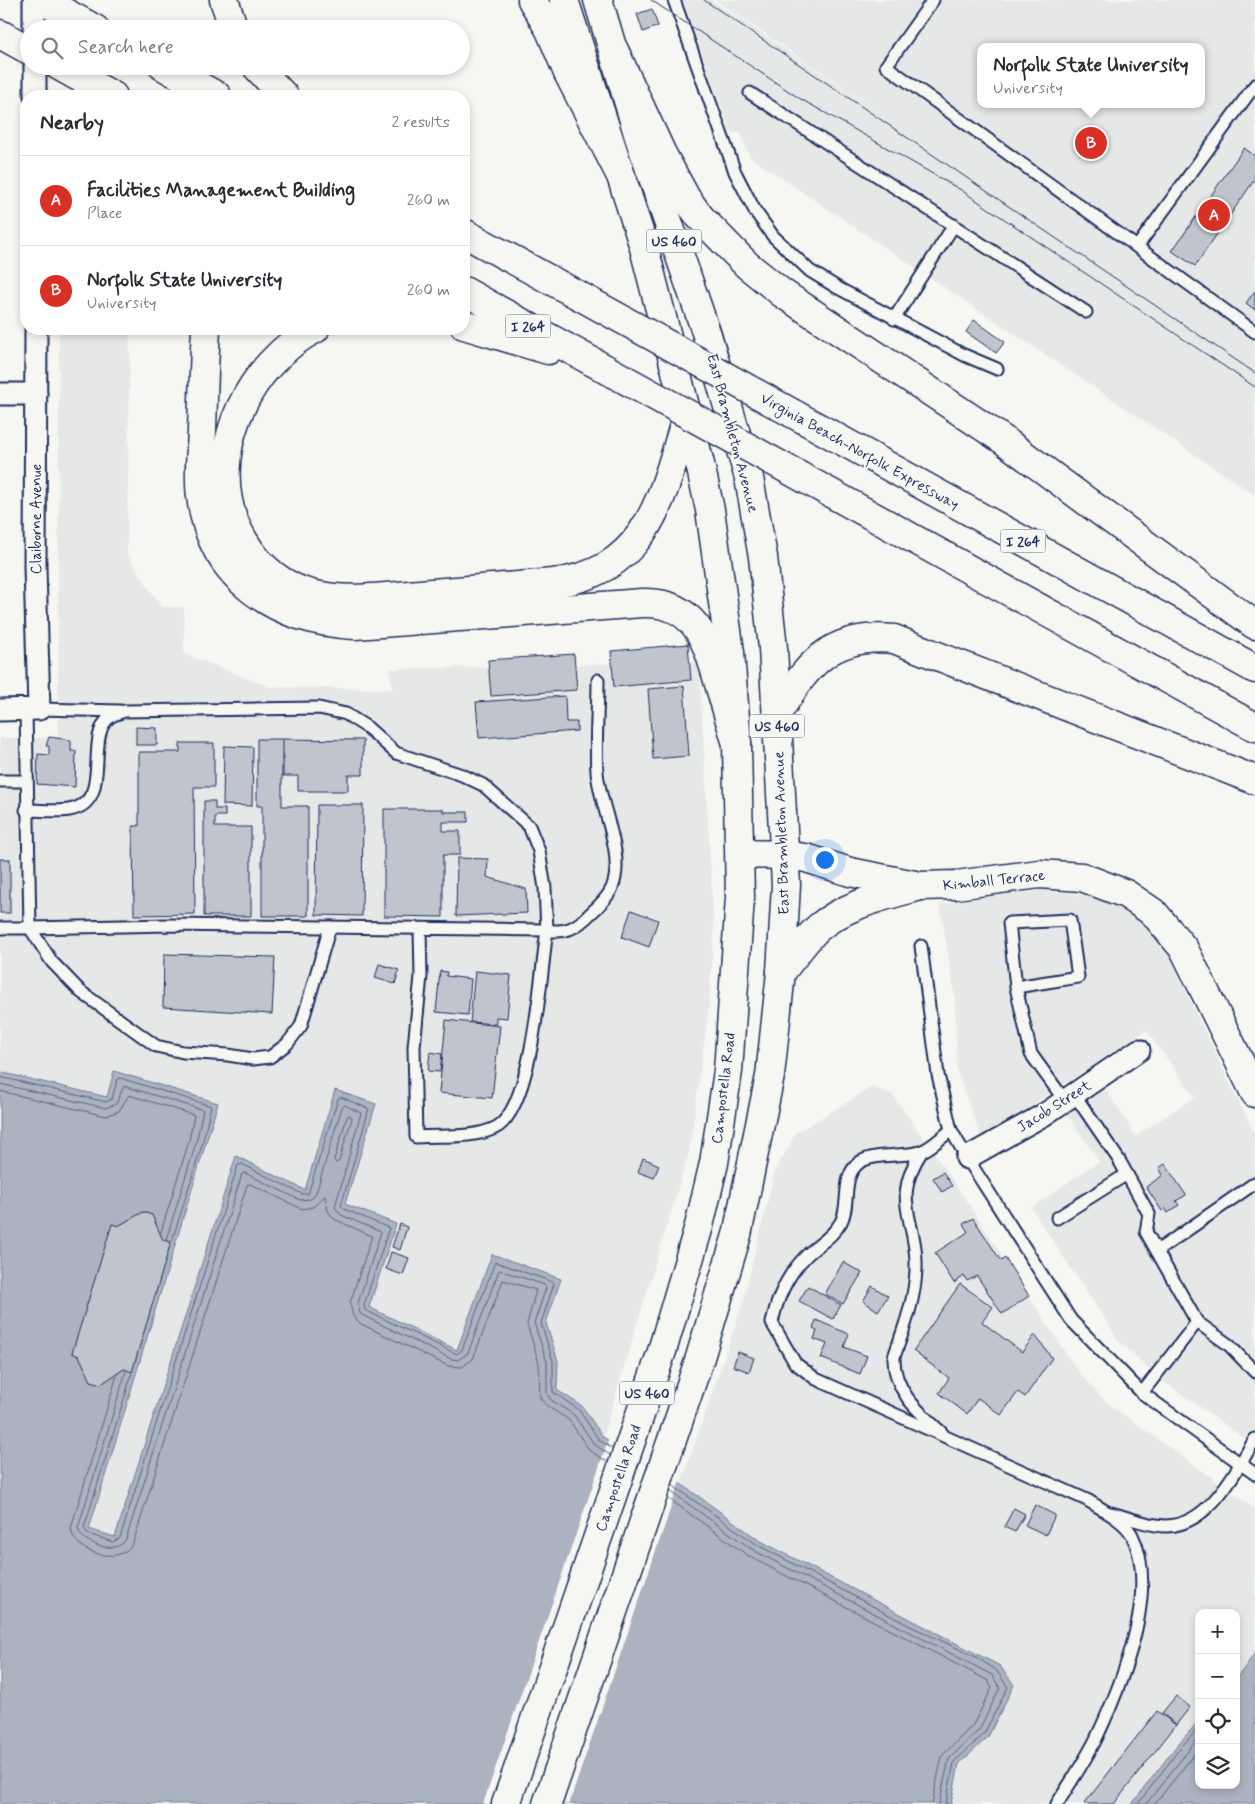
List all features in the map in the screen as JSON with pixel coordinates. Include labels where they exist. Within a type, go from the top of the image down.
[{"type":"main road","points":[[42,0],[79,20]]},
{"type":"main road","points":[[224,0],[231,20]]},
{"type":"main road","points":[[532,0],[550,30],[568,73],[624,180]]},
{"type":"main road","name":"US 460","points":[[564,0],[624,180],[662,312],[686,415],[700,464],[719,561],[730,652],[737,744],[740,854]]},
{"type":"main road","name":"East Brambleton Avenue","points":[[598,0],[639,137],[707,335],[749,478],[763,558],[773,648],[786,885],[781,972]]},
{"type":"main road","points":[[0,34],[20,45]]},
{"type":"main road","points":[[614,50],[662,154],[686,198],[716,234],[747,265],[782,293],[1002,440],[1255,624]]},
{"type":"main road","points":[[72,75],[95,90]]},
{"type":"main road","points":[[179,75],[206,90]]},
{"type":"main road","points":[[264,75],[278,90]]},
{"type":"main road","name":"Virginia Beach-Norfolk Expressway","points":[[470,236],[1255,669]]},
{"type":"main road","name":"I 264","points":[[470,294],[1255,727]]},
{"type":"main road","points":[[470,327],[593,362]]},
{"type":"main road","points":[[206,335],[200,480],[203,510],[219,552],[238,577],[255,593],[274,605],[300,617],[328,623],[355,625],[642,603],[662,604],[671,607],[690,619],[704,637],[737,744]]},
{"type":"main road","points":[[304,335],[297,339],[274,360],[244,400],[231,430],[227,446],[225,479],[228,508],[240,536],[259,562],[283,581],[310,593],[325,597],[365,598],[553,583],[578,578],[603,567],[635,542],[652,520],[663,495],[686,415]]},
{"type":"main road","points":[[776,714],[801,675],[830,650],[860,639],[894,639],[1255,780]]},
{"type":"main road","name":"Kimball Terrace","points":[[740,854],[784,855],[817,860],[850,872],[920,886],[956,886],[1039,874],[1082,877],[1126,894],[1154,912],[1184,949],[1255,1093]]},
{"type":"main road","name":"Campostella Road","points":[[506,1804],[687,1271],[714,1163],[728,1071],[740,898],[740,854]]},
{"type":"main road","points":[[781,972],[818,928],[861,903],[920,886]]},
{"type":"main road","name":"US 460","points":[[547,1804],[719,1300],[752,1171],[770,1076],[781,972]]},
{"type":"street","points":[[34,0],[34,20]]},
{"type":"street","points":[[35,75],[35,90]]},
{"type":"street","name":"Claiborne Avenue","points":[[33,710],[36,335]]},
{"type":"street","points":[[0,394],[36,394]]},
{"type":"street","points":[[0,710],[33,710]]},
{"type":"street","name":"Jacob Street","points":[[967,1158],[1070,1098],[1139,1050]]},
{"type":"lane","points":[[674,0],[735,172],[763,224],[784,248],[810,271],[964,355],[997,369]]},
{"type":"lane","points":[[934,0],[886,66],[1255,332]]},
{"type":"lane","points":[[1138,247],[1255,85]]},
{"type":"lane","points":[[750,93],[1086,312]]},
{"type":"lane","points":[[894,318],[954,225]]},
{"type":"lane","points":[[0,928],[169,925],[547,930],[560,933],[579,926],[612,889],[617,867],[614,839],[605,816],[597,772],[598,680]]},
{"type":"lane","points":[[330,927],[301,1026],[287,1044],[270,1057],[253,1060],[228,1055],[183,1052],[156,1046],[81,992],[52,962],[30,928],[26,781],[28,744],[33,710],[124,711],[319,708],[346,714],[368,728],[396,753],[462,774],[483,784],[529,826],[539,851],[547,930],[527,1073],[510,1114],[497,1127],[480,1133],[416,1137],[414,1047],[421,976],[420,929]]},
{"type":"lane","points":[[26,810],[70,810],[83,804],[91,794],[96,783],[100,734],[104,723],[110,716],[124,711]]},
{"type":"lane","points":[[0,781],[26,781]]},
{"type":"lane","points":[[1016,987],[1078,978],[1070,920],[1009,924],[1016,987],[1031,1054],[1070,1098],[1127,1174],[1149,1214],[1146,1232],[1197,1322],[1229,1346],[1255,1372]]},
{"type":"lane","points":[[921,946],[938,1075],[951,1130],[967,1158],[1071,1320],[1142,1393],[1255,1474]]},
{"type":"lane","points":[[949,1439],[912,1405],[901,1388],[894,1367],[894,1357],[915,1291],[916,1266],[906,1211],[906,1186],[912,1166],[922,1151],[951,1130]]},
{"type":"lane","points":[[922,1151],[896,1157],[873,1156],[859,1163],[846,1186],[847,1204],[842,1221],[828,1239],[806,1256],[787,1279],[777,1301],[772,1323],[795,1363],[816,1379],[1087,1500],[1107,1512],[1131,1533],[1139,1554],[1142,1599],[1131,1644],[1112,1701],[1096,1740],[1057,1804]]},
{"type":"lane","points":[[1057,1218],[1127,1174]]},
{"type":"lane","points":[[1157,1251],[1255,1183]]},
{"type":"lane","points":[[1142,1393],[1197,1322]]},
{"type":"lane","points":[[1107,1512],[1157,1526],[1175,1526],[1183,1523],[1204,1512],[1241,1464],[1255,1440]]},
{"type":"shaded area","points":[[682,0],[711,0],[893,121],[715,0],[1255,0],[1255,495],[750,157],[740,133],[731,132]]},
{"type":"shaded area","points":[[59,335],[130,335],[127,554],[161,607],[184,607],[184,654],[270,687],[392,689],[390,669],[699,662],[714,932],[708,1015],[689,1152],[603,1437],[115,1537],[89,1529],[0,1481],[0,738],[58,738]]},
{"type":"shaded area","points":[[1035,888],[1095,897],[1133,910],[1162,934],[1196,1014],[1255,1135],[1255,1446],[1159,1378],[1120,1342],[1031,1208],[1099,1161],[1067,1114],[1105,1088],[1136,1136],[1195,1097],[1146,1030],[982,1139],[957,1072],[955,996],[940,905]]},
{"type":"shaded area","points":[[872,1087],[892,1094],[950,1176],[1077,1370],[1106,1402],[1255,1509],[1255,1804],[713,1804],[587,1757],[742,1306],[775,1171],[796,1133]]},
{"type":"water","points":[[114,1071],[218,1103],[89,1529],[115,1537],[236,1156],[305,1190],[335,1090],[376,1104],[345,1204],[396,1224],[369,1307],[457,1350],[492,1254],[561,1279],[546,1323],[558,1361],[557,1390],[582,1406],[603,1437],[687,1488],[759,1540],[1000,1666],[1014,1685],[988,1737],[959,1764],[951,1804],[0,1804],[0,1072],[107,1097]]},
{"type":"water","points":[[1255,1653],[1255,1804],[1132,1804],[1177,1745],[1195,1725],[1195,1789],[1240,1789],[1240,1674]]},
{"type":"pier","points":[[609,1438],[680,1481],[569,1804],[483,1804]]},
{"type":"building","points":[[652,9],[658,26],[643,32],[637,14]]},
{"type":"building","points":[[1244,148],[1255,156],[1255,179],[1195,266],[1172,251]]},
{"type":"building","points":[[1255,291],[1255,310],[1246,303]]},
{"type":"building","points":[[974,320],[1005,342],[996,353],[966,332]]},
{"type":"building","points":[[688,644],[691,680],[614,687],[611,651]]},
{"type":"building","points":[[574,654],[577,690],[491,696],[488,660]]},
{"type":"building","points":[[684,686],[689,756],[653,759],[648,689]]},
{"type":"building","points":[[565,696],[566,722],[577,722],[577,731],[479,738],[476,702]]},
{"type":"building","points":[[136,727],[157,728],[157,745],[136,745]]},
{"type":"building","points":[[49,737],[71,740],[71,751],[76,751],[75,787],[37,784],[38,754],[49,755],[49,746],[46,746]]},
{"type":"building","points":[[257,739],[282,739],[282,806],[308,806],[308,916],[262,916],[262,806],[257,806]]},
{"type":"building","points":[[283,739],[363,740],[363,775],[348,775],[348,791],[298,791],[298,776],[283,776]]},
{"type":"building","points":[[180,743],[214,743],[214,787],[194,787],[195,914],[134,915],[133,826],[139,826],[139,752],[180,752]]},
{"type":"building","points":[[224,746],[253,747],[252,806],[223,805]]},
{"type":"building","points":[[204,801],[215,801],[215,809],[225,809],[225,816],[215,816],[215,827],[251,827],[251,916],[204,916]]},
{"type":"building","points":[[317,805],[363,805],[362,916],[316,915]]},
{"type":"building","points":[[384,809],[443,809],[443,812],[468,812],[468,822],[443,822],[443,831],[460,831],[460,855],[443,855],[443,917],[384,916]]},
{"type":"building","points":[[457,858],[488,859],[487,877],[526,889],[527,913],[456,916]]},
{"type":"building","points":[[0,859],[10,859],[10,913],[0,913]]},
{"type":"building","points":[[631,910],[658,920],[649,947],[622,937]]},
{"type":"building","points":[[164,954],[275,957],[272,1014],[163,1007]]},
{"type":"building","points":[[379,964],[399,970],[395,984],[375,978]]},
{"type":"building","points":[[440,971],[447,972],[446,976],[471,979],[468,1015],[436,1012]]},
{"type":"building","points":[[475,971],[511,975],[507,1018],[496,1017],[496,1024],[470,1022]]},
{"type":"building","points":[[446,1020],[500,1026],[492,1098],[439,1093]]},
{"type":"building","points":[[430,1052],[442,1054],[440,1072],[428,1071]]},
{"type":"building","points":[[643,1158],[659,1165],[654,1178],[638,1172]]},
{"type":"building","points":[[1165,1164],[1186,1195],[1176,1201],[1179,1205],[1168,1213],[1165,1208],[1162,1211],[1146,1187],[1163,1175],[1159,1168]]},
{"type":"building","points":[[943,1172],[952,1186],[942,1192],[933,1178]]},
{"type":"building","points":[[143,1212],[152,1215],[163,1240],[171,1242],[132,1372],[124,1369],[101,1384],[91,1381],[79,1356],[72,1353],[112,1224],[118,1226]]},
{"type":"building","points":[[973,1218],[1001,1261],[1005,1258],[1029,1296],[1002,1314],[977,1276],[967,1281],[964,1276],[954,1283],[935,1253],[968,1232],[963,1224]]},
{"type":"building","points":[[400,1224],[407,1227],[400,1250],[392,1247]]},
{"type":"building","points":[[391,1252],[409,1258],[403,1275],[386,1269]]},
{"type":"building","points":[[843,1262],[862,1273],[843,1304],[825,1294]]},
{"type":"building","points":[[960,1284],[993,1307],[982,1322],[1022,1352],[1035,1335],[1052,1358],[1025,1397],[1018,1392],[1001,1415],[978,1398],[967,1414],[939,1393],[949,1378],[913,1351]]},
{"type":"building","points":[[808,1286],[841,1305],[833,1319],[799,1301]]},
{"type":"building","points":[[872,1286],[888,1296],[878,1311],[863,1301]]},
{"type":"building","points":[[816,1320],[849,1334],[844,1347],[867,1356],[860,1374],[821,1358],[827,1344],[814,1339],[817,1331],[813,1329]]},
{"type":"building","points":[[738,1352],[754,1358],[749,1372],[733,1366]]},
{"type":"building","points":[[1035,1505],[1055,1515],[1046,1535],[1025,1525]]},
{"type":"building","points":[[1014,1508],[1025,1514],[1015,1532],[1004,1527]]},
{"type":"building","points":[[1176,1696],[1190,1707],[1176,1725],[1162,1713]]},
{"type":"building","points":[[1157,1711],[1176,1725],[1114,1804],[1084,1804]]},
{"type":"tram line","points":[[651,0],[799,98],[961,190],[1255,387]]},
{"type":"tram line","points":[[704,0],[1255,373]]},
{"type":"place","name":"Norfolk State University","points":[[1091,143]]},
{"type":"place","name":"Facilities Management Building","points":[[1214,215]]}]
